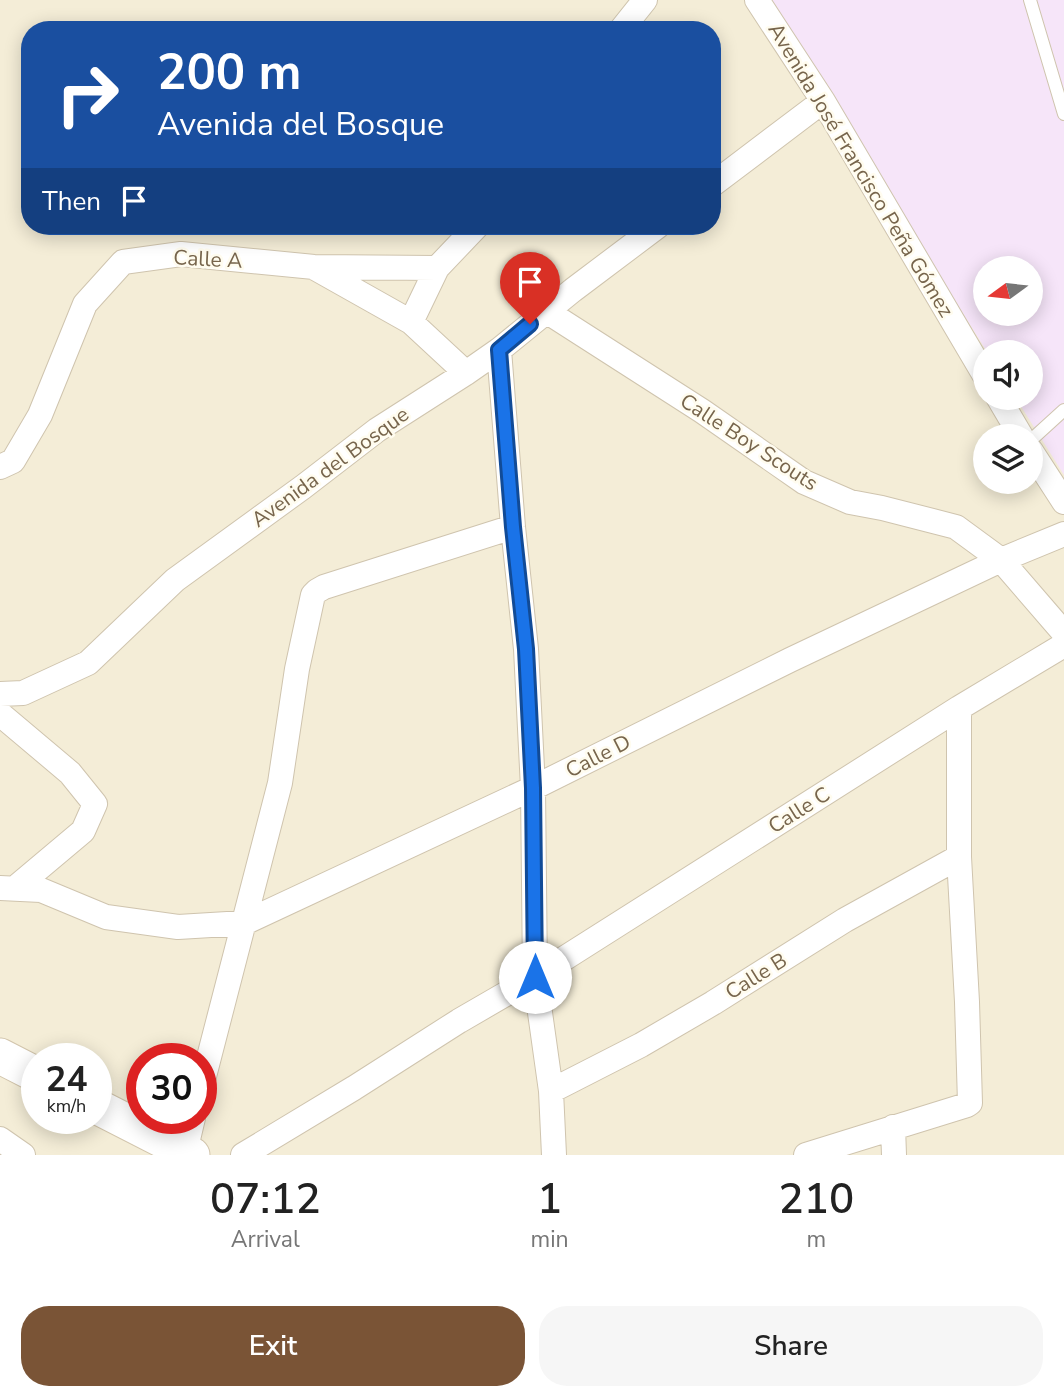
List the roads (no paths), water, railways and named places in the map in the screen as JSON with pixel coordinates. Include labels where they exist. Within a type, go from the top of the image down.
[{"type":"street","points":[[628,21],[645,0]]},
{"type":"street","name":"Avenida José Francisco Peña Gómez","points":[[757,0],[824,101],[973,356]]},
{"type":"street","points":[[721,178],[824,101]]},
{"type":"street","points":[[411,322],[437,268],[468,235]]},
{"type":"street","name":"Avenida del Bosque","points":[[0,694],[23,693],[88,663],[175,580],[377,430],[499,350],[646,235]]},
{"type":"street","name":"Calle A","points":[[0,467],[13,461],[40,415],[85,304],[123,261],[181,254],[314,267],[437,268]]},
{"type":"street","points":[[314,267],[411,322],[466,373]]},
{"type":"street","name":"Calle Boy Scouts","points":[[546,312],[702,411],[804,482],[850,502],[956,527],[1001,561],[1064,633]]},
{"type":"street","points":[[499,350],[526,649],[533,788],[535,977],[551,1091],[554,1155]]},
{"type":"street","points":[[1043,470],[1064,502]]},
{"type":"street","points":[[213,1043],[280,783],[297,669],[314,593],[324,587],[513,527]]},
{"type":"street","name":"Calle D","points":[[7,888],[41,890],[106,917],[178,927],[244,923],[533,788],[790,660],[1064,534]]},
{"type":"street","name":"Calle C","points":[[243,1155],[535,977],[959,708],[1064,645]]},
{"type":"street","points":[[806,1155],[970,1103],[959,857],[959,708]]},
{"type":"street","points":[[0,714],[69,773],[95,804],[83,831],[7,888]]},
{"type":"street","name":"Calle B","points":[[551,1091],[641,1045],[845,920],[959,857]]},
{"type":"street","points":[[0,1056],[21,1067]]},
{"type":"street","points":[[112,1114],[188,1153],[191,1134]]},
{"type":"street","points":[[893,1127],[894,1155]]},
{"type":"street","points":[[0,1139],[23,1155]]},
{"type":"lane","points":[[1030,0],[1064,114]]},
{"type":"lane","points":[[1043,429],[1064,410]]}]
